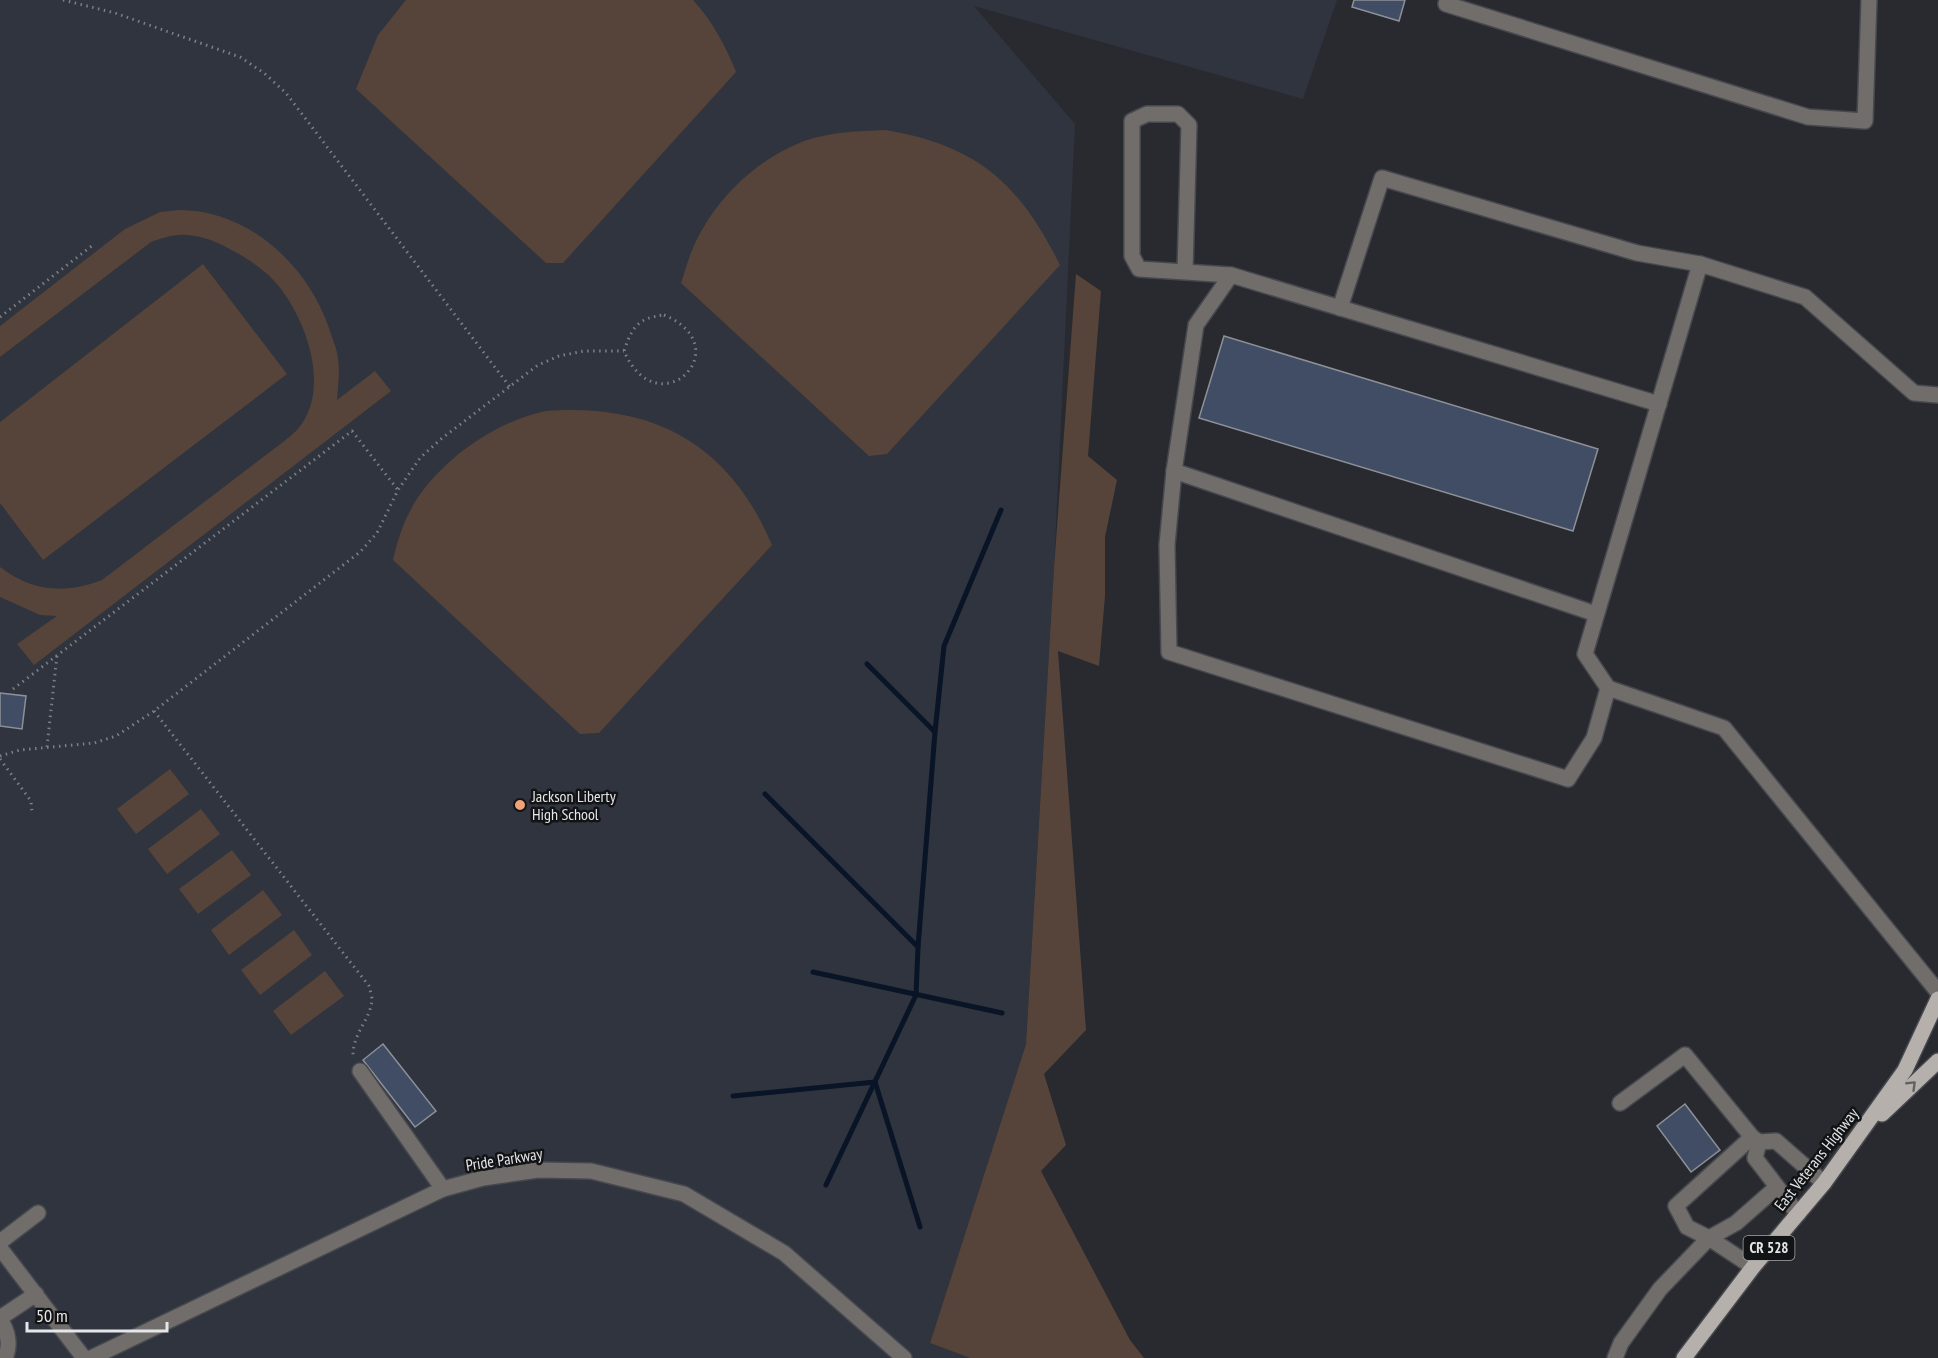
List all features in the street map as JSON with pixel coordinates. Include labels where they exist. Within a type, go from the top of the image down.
[{"type":"main road","name":"East Veterans Highway","points":[[1684,1358],[1754,1267],[1824,1183],[1905,1070],[1938,999]]},
{"type":"main road","points":[[1856,1139],[1938,1061]]},
{"type":"street","points":[[1447,0],[1446,4],[1808,117],[1865,121],[1869,0]]},
{"type":"street","points":[[1185,272],[1189,125],[1178,114],[1147,114],[1132,121],[1132,256],[1139,269],[1185,272],[1231,275],[1659,404]]},
{"type":"street","points":[[1340,308],[1382,178],[1637,253],[1700,264],[1805,297],[1914,393],[1938,395]]},
{"type":"street","points":[[1700,264],[1585,654],[1608,688],[1724,728],[1938,992]]},
{"type":"street","points":[[1231,275],[1196,325],[1174,471],[1167,545],[1169,652],[1568,779],[1594,738],[1608,688]]},
{"type":"street","points":[[1174,471],[1596,615]]},
{"type":"street","points":[[1620,1103],[1685,1055],[1756,1139],[1755,1158],[1798,1214]]},
{"type":"street","points":[[360,1071],[442,1189]]},
{"type":"street","points":[[1754,1267],[1709,1238],[1687,1227],[1676,1206],[1756,1139],[1776,1141],[1824,1183]]},
{"type":"street","name":"Pride Parkway","points":[[91,1358],[442,1189],[483,1178],[549,1170],[591,1171],[684,1194],[784,1253],[904,1358]]},
{"type":"street","points":[[1615,1358],[1621,1343],[1660,1288],[1709,1238],[1736,1222],[1777,1187]]},
{"type":"street","points":[[0,1242],[38,1213]]},
{"type":"street","points":[[0,1248],[84,1358]]},
{"type":"street","points":[[5,1358],[8,1352],[8,1338],[5,1326],[0,1319],[36,1294]]},
{"type":"path","points":[[63,0],[115,14],[202,43],[240,57],[264,73],[286,93],[510,387]]},
{"type":"path","points":[[0,317],[93,245]]},
{"type":"path","points":[[664,315],[677,320],[687,329],[695,341],[697,354],[685,375],[673,383],[662,384],[650,382],[640,375],[629,362],[624,351],[630,335],[639,324],[649,316],[664,315]]},
{"type":"path","points":[[32,812],[31,801],[0,758],[21,750],[94,743],[116,736],[154,711],[360,552],[377,533],[398,490],[420,458],[538,365],[559,356],[584,351],[624,351]]},
{"type":"path","points":[[13,689],[352,431],[398,490]]},
{"type":"path","points":[[47,747],[57,655]]},
{"type":"path","points":[[154,711],[369,986],[372,1000],[366,1019],[355,1037],[352,1055],[360,1071]]},
{"type":"shaded area","name":"Jackson Liberty High School","points":[[0,0],[1337,0],[1303,99],[974,6],[1075,124],[1054,567],[1026,1044],[930,1343],[970,1358],[0,1358]]},
{"type":"shaded area","points":[[406,0],[693,0],[718,34],[736,72],[563,263],[546,263],[356,89],[378,35]]},
{"type":"shaded area","points":[[886,130],[946,146],[971,158],[992,173],[1011,190],[1028,212],[1045,236],[1060,265],[887,454],[869,456],[681,283],[693,248],[712,214],[738,184],[769,159],[786,149],[814,138],[845,132]]},
{"type":"shaded area","points":[[179,210],[204,212],[228,219],[251,230],[272,245],[290,263],[306,283],[329,328],[339,369],[337,400],[375,371],[391,391],[34,665],[17,644],[57,616],[40,615],[0,597],[0,567],[25,582],[50,588],[75,587],[102,580],[287,439],[297,430],[307,414],[313,397],[312,358],[307,339],[291,304],[277,284],[256,265],[239,254],[221,244],[194,236],[174,236],[151,242],[0,357],[0,326],[125,229],[160,212]]},
{"type":"shaded area","points":[[203,264],[287,374],[43,560],[0,503],[0,422]]},
{"type":"shaded area","points":[[1076,274],[1101,291],[1088,456],[1117,480],[1105,537],[1105,596],[1099,666],[1058,651],[1086,1030],[1044,1074],[1066,1145],[1041,1171],[1130,1340],[1144,1358],[970,1358],[930,1343],[1026,1044],[1054,567]]},
{"type":"shaded area","points":[[546,411],[609,412],[641,419],[695,444],[718,463],[739,487],[757,514],[772,545],[599,733],[580,734],[393,560],[401,530],[409,513],[433,478],[449,462],[486,435],[506,424]]},
{"type":"shaded area","points":[[170,769],[189,794],[136,834],[117,809]]},
{"type":"shaded area","points":[[201,809],[220,834],[167,874],[148,849]]},
{"type":"shaded area","points":[[232,850],[251,875],[198,914],[179,889]]},
{"type":"shaded area","points":[[263,890],[282,915],[229,955],[211,930]]},
{"type":"shaded area","points":[[294,930],[312,955],[260,995],[241,970]]},
{"type":"shaded area","points":[[325,971],[344,996],[291,1035],[273,1011]]},
{"type":"building","points":[[1354,0],[1405,0],[1399,21],[1352,7]]},
{"type":"building","points":[[1224,336],[1598,449],[1573,531],[1199,418]]},
{"type":"building","points":[[0,693],[26,696],[22,729],[0,726]]},
{"type":"building","points":[[383,1044],[436,1111],[415,1127],[363,1060]]},
{"type":"building","points":[[1685,1104],[1720,1150],[1691,1172],[1657,1126]]},
{"type":"waterway","points":[[826,1185],[916,995],[935,732],[944,646],[1001,510]]},
{"type":"waterway","points":[[867,664],[935,732]]},
{"type":"waterway","points":[[765,794],[918,947]]},
{"type":"waterway","points":[[813,972],[1002,1013]]},
{"type":"waterway","points":[[733,1096],[875,1082],[920,1227]]},
{"type":"place","name":"Jackson Liberty High School","points":[[520,805]]}]
